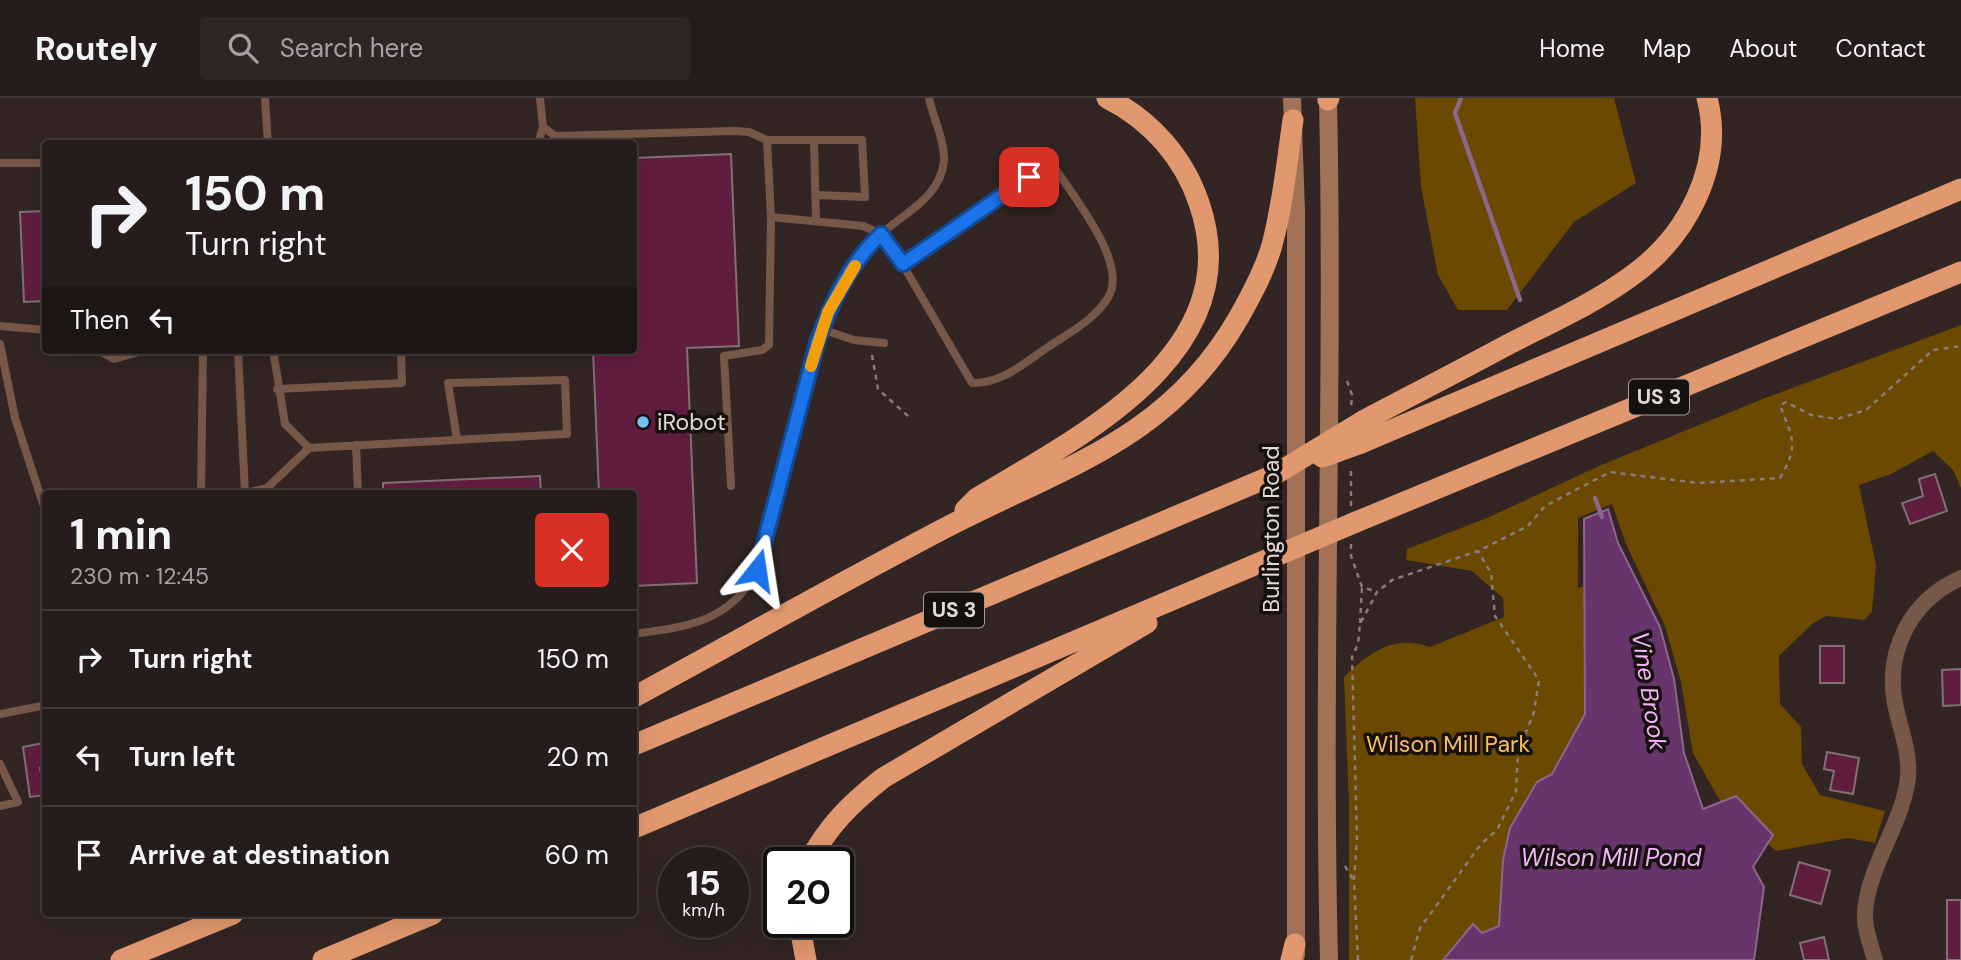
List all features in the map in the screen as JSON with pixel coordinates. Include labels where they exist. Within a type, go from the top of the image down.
[{"type":"highway","points":[[947,527],[977,498],[1088,431],[1145,387],[1172,355],[1201,300],[1207,274],[1208,243],[1193,186],[1177,158],[1150,127],[1107,98]]},
{"type":"highway","points":[[1274,475],[1355,416],[1584,305],[1632,276],[1685,219],[1702,188],[1712,154],[1713,118],[1707,98]]},
{"type":"highway","points":[[637,695],[947,527],[1117,444],[1156,417],[1198,377],[1230,333],[1252,295],[1272,246],[1293,120]]},
{"type":"highway","name":"US 3","points":[[637,744],[1274,475],[1356,452],[1961,189]]},
{"type":"highway","name":"US 3","points":[[637,827],[1230,576],[1354,519],[1961,272]]},
{"type":"highway","points":[[817,847],[843,810],[883,778],[1230,576]]},
{"type":"highway","points":[[121,960],[222,917]]},
{"type":"highway","points":[[323,960],[426,917]]},
{"type":"highway","points":[[802,938],[806,960]]},
{"type":"main road","name":"Burlington Road","points":[[1292,98],[1294,955]]},
{"type":"main road","points":[[1329,99],[1331,438],[1326,741],[1329,960]]},
{"type":"street","points":[[1875,960],[1865,915],[1908,776],[1905,738],[1895,703],[1895,653],[1911,618],[1924,603],[1941,587],[1961,578]]},
{"type":"lane","points":[[265,98],[268,140]]},
{"type":"lane","points":[[539,140],[543,127],[540,98]]},
{"type":"lane","points":[[637,634],[687,627],[714,615],[736,600],[751,582],[761,557],[821,329],[846,277],[881,234],[928,197],[940,174],[942,148],[929,98]]},
{"type":"lane","points":[[543,127],[555,136],[734,131],[749,132],[767,140],[862,140],[865,197],[817,195]]},
{"type":"lane","points":[[731,486],[724,356],[762,351],[769,345],[771,217],[767,140]]},
{"type":"lane","points":[[814,140],[816,221]]},
{"type":"lane","points":[[0,163],[42,163]]},
{"type":"lane","points":[[771,217],[863,226],[881,234],[903,264],[972,383],[1003,378],[1094,316],[1110,294],[1112,274],[1106,249],[1057,171],[1044,166],[903,264]]},
{"type":"lane","points":[[0,326],[42,330]]},
{"type":"lane","points":[[821,329],[869,342],[884,343]]},
{"type":"lane","points":[[0,344],[15,418],[42,501]]},
{"type":"lane","points":[[105,354],[114,359],[132,354]]},
{"type":"lane","points":[[201,490],[203,354]]},
{"type":"lane","points":[[238,354],[243,490]]},
{"type":"lane","points":[[273,354],[285,424],[309,448]]},
{"type":"lane","points":[[277,388],[402,383],[401,354]]},
{"type":"lane","points":[[257,490],[267,488],[309,448],[567,434],[565,380],[449,383],[457,439]]},
{"type":"lane","points":[[356,445],[358,490]]},
{"type":"lane","points":[[0,713],[42,706]]},
{"type":"lane","points":[[0,764],[18,802],[0,806]]},
{"type":"path","points":[[869,342],[878,389],[909,416]]},
{"type":"path","points":[[1360,624],[1377,592],[1392,580],[1478,551],[1528,526],[1545,506],[1610,472],[1698,483],[1780,478],[1791,460],[1792,428],[1780,405],[1786,401],[1811,415],[1837,419],[1866,410],[1933,350],[1961,346]]},
{"type":"path","points":[[1354,519],[1356,452]]},
{"type":"path","points":[[1351,543],[1351,556],[1362,587],[1360,624],[1352,675],[1357,838],[1354,881],[1358,960]]},
{"type":"path","points":[[1411,960],[1420,928],[1481,844],[1497,830],[1516,791],[1518,753],[1534,712],[1539,680],[1495,616],[1491,573],[1478,551]]},
{"type":"path","points":[[1362,587],[1377,592]]},
{"type":"path","points":[[1339,858],[1354,881]]},
{"type":"green space","points":[[1415,98],[1614,98],[1636,183],[1574,222],[1507,310],[1458,310],[1438,275],[1421,187]]},
{"type":"green space","name":"Wilson Mill Park","points":[[1961,325],[1961,488],[1953,470],[1933,451],[1891,474],[1859,485],[1876,565],[1872,612],[1864,620],[1826,616],[1812,624],[1779,656],[1780,704],[1801,727],[1802,764],[1820,795],[1885,811],[1875,843],[1848,838],[1776,851],[1720,801],[1693,753],[1681,682],[1665,626],[1626,544],[1612,504],[1578,518],[1578,588],[1586,585],[1585,714],[1552,774],[1537,782],[1503,860],[1499,926],[1482,933],[1473,924],[1443,960],[1349,960],[1349,804],[1344,677],[1373,653],[1393,644],[1430,647],[1504,617],[1503,598],[1472,571],[1406,560],[1407,549],[1487,518],[1599,466],[1765,398]]},
{"type":"water","name":"Wilson Mill Pond","points":[[1608,509],[1618,543],[1660,627],[1674,679],[1684,753],[1703,809],[1736,796],[1773,835],[1753,867],[1764,887],[1754,960],[1443,960],[1473,924],[1482,933],[1499,926],[1503,860],[1510,828],[1537,782],[1552,774],[1585,714],[1584,519]]},
{"type":"building","name":"iRobot","points":[[731,154],[739,346],[687,348],[697,583],[637,586],[637,490],[599,490],[593,354],[637,354],[637,158]]},
{"type":"building","points":[[42,211],[42,301],[24,302],[20,212]]},
{"type":"building","points":[[1935,474],[1947,511],[1910,524],[1902,503],[1923,496],[1919,479]]},
{"type":"building","points":[[540,476],[541,490],[383,490],[383,483]]},
{"type":"building","points":[[1820,646],[1844,646],[1844,683],[1820,683]]},
{"type":"building","points":[[1961,669],[1961,705],[1943,706],[1942,670]]},
{"type":"building","points":[[42,743],[42,795],[30,797],[23,747]]},
{"type":"building","points":[[1827,752],[1859,758],[1853,794],[1830,790],[1834,771],[1824,769]]},
{"type":"building","points":[[1799,862],[1830,871],[1821,904],[1790,895]]},
{"type":"building","points":[[1947,900],[1961,900],[1961,960],[1947,960]]},
{"type":"building","points":[[1824,937],[1829,960],[1804,960],[1800,943]]},
{"type":"waterway","name":"Vine Brook","points":[[1461,98],[1455,113],[1520,300]]},
{"type":"waterway","name":"Vine Brook","points":[[1595,498],[1602,517]]},
{"type":"slow traffic","points":[[811,366],[828,312],[846,277],[855,266]]},
{"type":"place","name":"iRobot","points":[[643,422]]},
{"type":"route","points":[[757,570],[817,343],[828,312],[846,277],[881,234],[903,264],[1029,177]]}]
